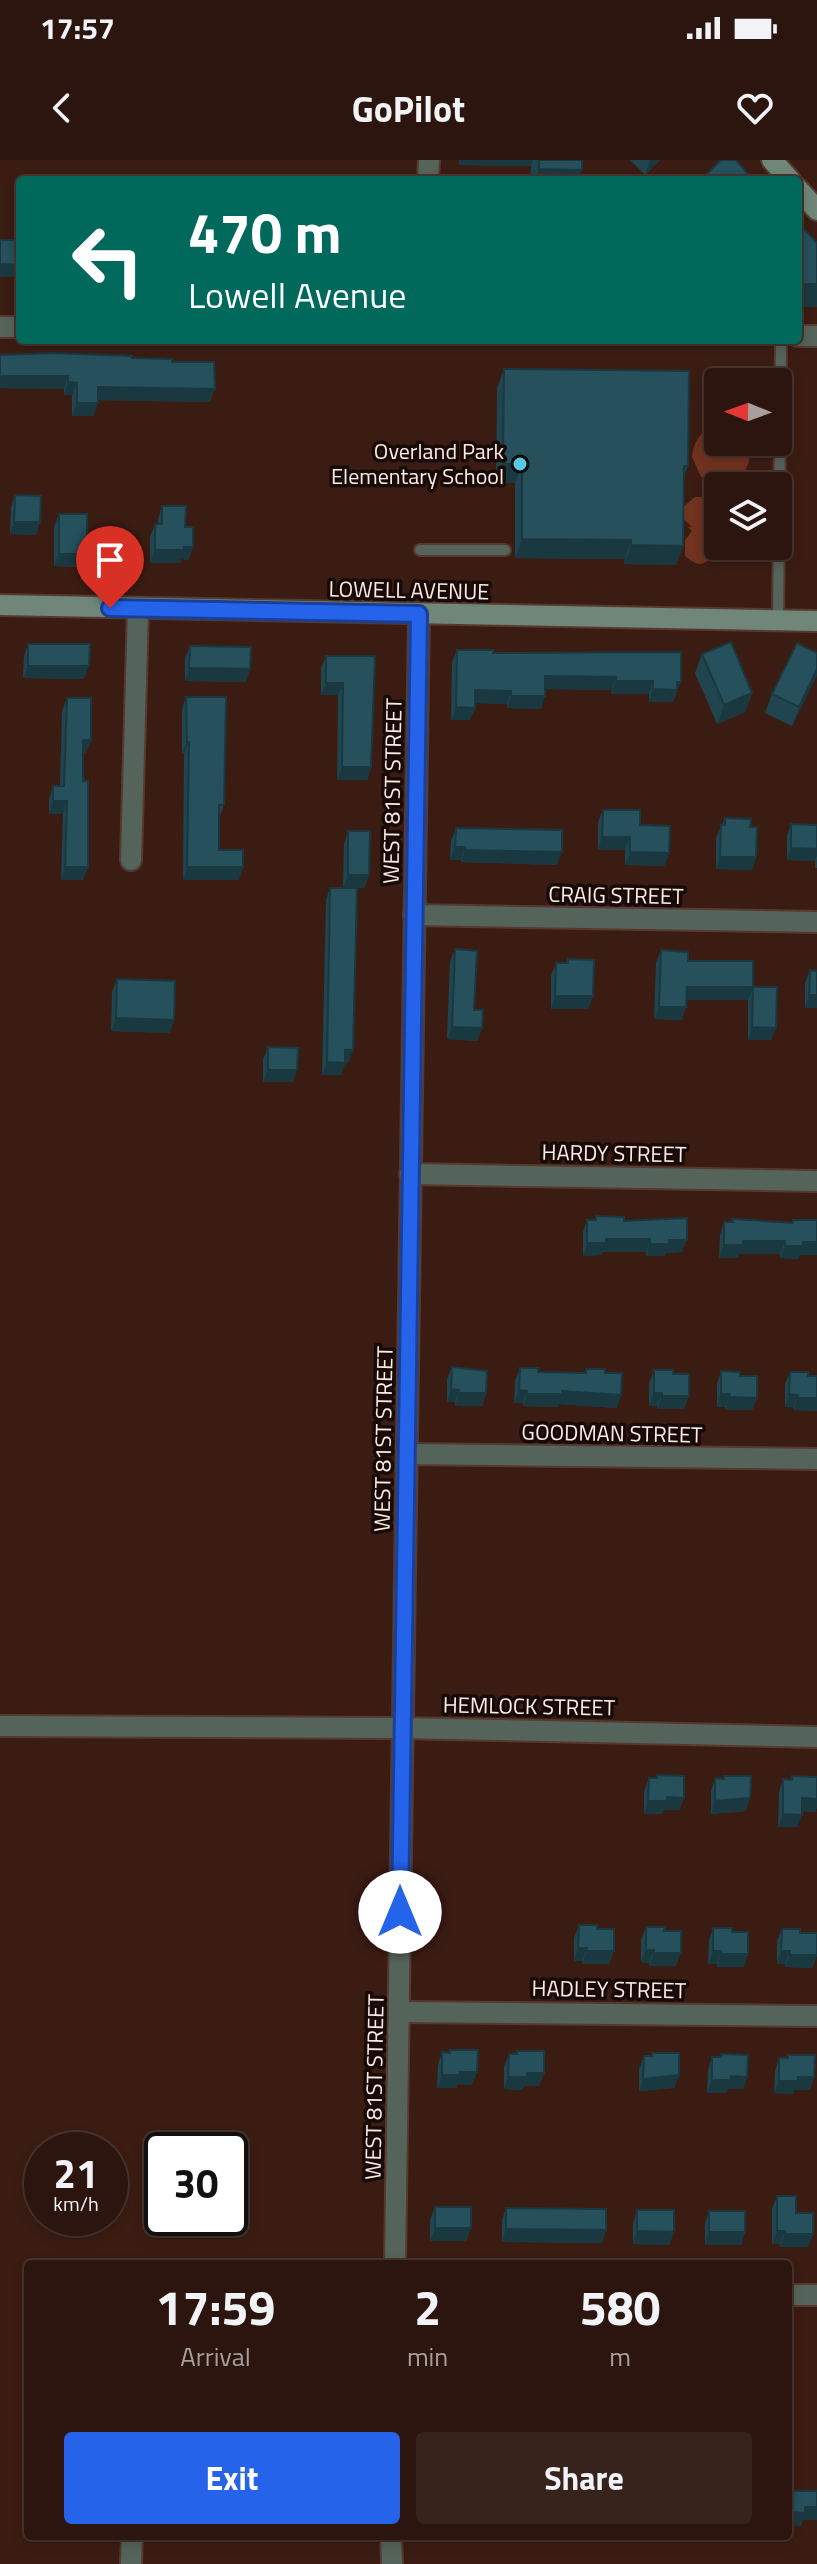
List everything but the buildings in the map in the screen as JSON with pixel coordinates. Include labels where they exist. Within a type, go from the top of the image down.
[{"type":"street","points":[[802,193],[817,210]]},
{"type":"street","name":"LOWELL AVENUE","points":[[0,605],[817,621]]},
{"type":"street","points":[[131,860],[138,608]]},
{"type":"street","name":"WEST 81ST STREET","points":[[395,2260],[419,614]]},
{"type":"street","name":"CRAIG STREET","points":[[414,915],[817,922]]},
{"type":"street","name":"HARDY STREET","points":[[410,1174],[817,1181]]},
{"type":"street","name":"GOODMAN STREET","points":[[407,1454],[817,1459]]},
{"type":"street","name":"HEMLOCK STREET","points":[[0,1726],[401,1728],[817,1737]]},
{"type":"street","name":"HADLEY STREET","points":[[400,2012],[817,2016]]},
{"type":"street","points":[[792,2295],[817,2295]]},
{"type":"street","points":[[131,2564],[132,2540]]},
{"type":"street","points":[[391,2540],[394,2564]]},
{"type":"lane","points":[[778,620],[781,344]]},
{"type":"lane","points":[[420,550],[505,550]]},
{"type":"shaded area","points":[[704,433],[704,456],[750,456],[746,469],[744,472],[704,472],[704,478],[701,477],[692,457],[699,437]]},
{"type":"shaded area","points":[[695,497],[704,497],[704,560],[709,560],[706,562],[693,562],[685,556],[685,540],[692,531],[688,527],[692,527],[683,519],[683,507]]},
{"type":"place","name":"Overland Park Elementary School","points":[[520,464]]},
{"type":"route","points":[[110,608],[419,614],[400,1912]]}]
